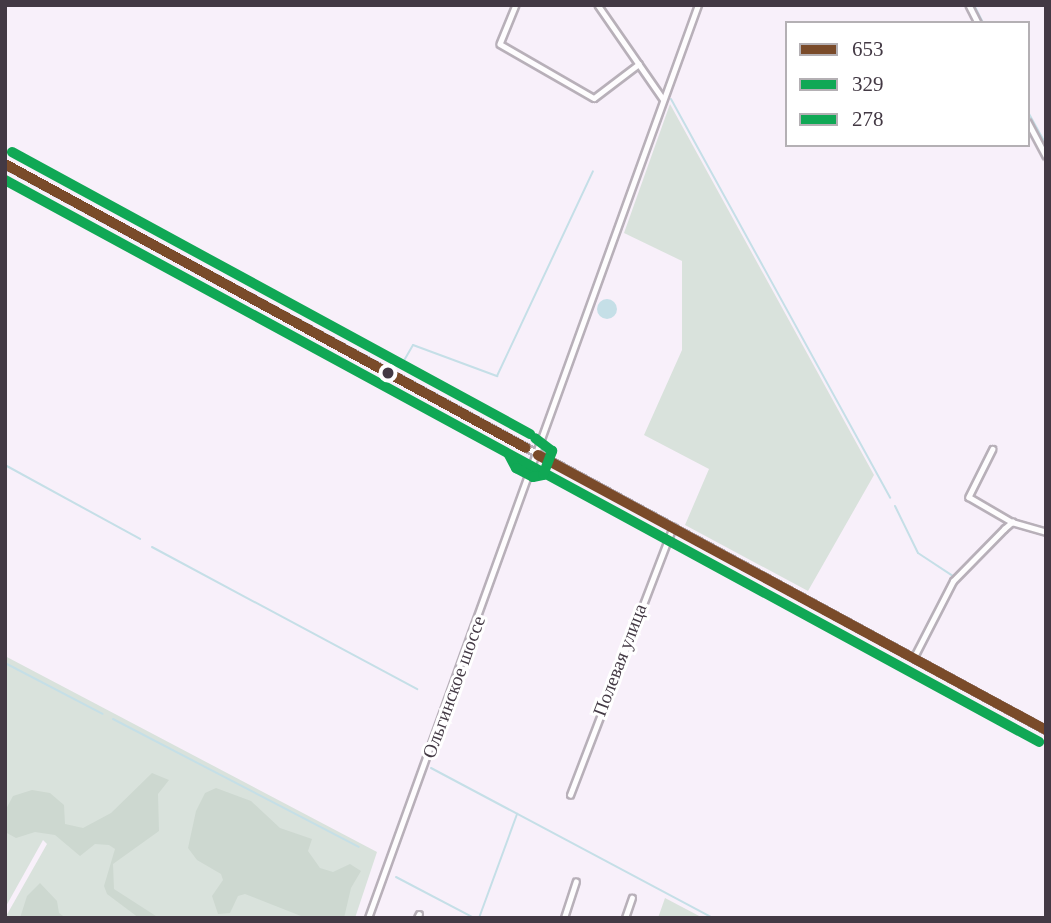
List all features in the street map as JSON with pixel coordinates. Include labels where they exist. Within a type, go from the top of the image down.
[{"type":"street","points":[[516,5],[500,44],[594,98],[639,64]]},
{"type":"street","points":[[598,5],[664,100]]},
{"type":"street","name":"Ольгинское шоссе","points":[[368,918],[538,455],[698,5]]},
{"type":"street","points":[[969,5],[977,21]]},
{"type":"street","points":[[1030,126],[1046,156]]},
{"type":"street","points":[[5,164],[1046,730]]},
{"type":"street","points":[[993,449],[969,497],[1012,522],[1046,532]]},
{"type":"street","points":[[914,657],[953,581],[1012,522]]},
{"type":"street","name":"Полевая улица","points":[[570,795],[673,527]]},
{"type":"street","points":[[564,918],[576,882]]},
{"type":"street","points":[[625,918],[632,898]]},
{"type":"shaded area","points":[[670,104],[874,475],[808,591],[685,525],[709,469],[644,435],[682,350],[682,261],[624,233]]},
{"type":"shaded area","points":[[5,656],[377,852],[355,918],[5,918],[47,844],[43,840],[5,908]]},
{"type":"shaded area","points":[[152,773],[169,780],[158,794],[159,831],[113,864],[114,889],[159,918],[139,918],[107,894],[104,886],[115,849],[109,845],[95,844],[80,856],[55,835],[35,832],[16,838],[5,832],[5,811],[13,796],[32,790],[50,793],[64,805],[65,824],[83,828],[111,813]]},
{"type":"shaded area","points":[[216,788],[251,801],[280,828],[312,839],[308,851],[320,868],[333,872],[350,864],[361,871],[351,888],[344,918],[306,918],[245,894],[238,896],[230,913],[218,914],[212,896],[223,880],[221,874],[197,860],[188,848],[196,811],[205,793]]},
{"type":"shaded area","points":[[40,883],[57,901],[59,913],[66,918],[20,918],[27,896]]},
{"type":"shaded area","points":[[665,898],[703,918],[658,918]]},
{"type":"water","points":[[607,299],[614,302],[617,309],[614,316],[607,319],[600,316],[597,309],[600,302]]},
{"type":"waterway","points":[[974,5],[982,21]]},
{"type":"waterway","points":[[671,99],[890,498]]},
{"type":"waterway","points":[[1030,116],[1046,145]]},
{"type":"waterway","points":[[402,364],[413,345],[497,376],[593,171]]},
{"type":"waterway","points":[[83,189],[139,220]]},
{"type":"waterway","points":[[145,223],[398,362]]},
{"type":"waterway","points":[[5,465],[140,539]]},
{"type":"waterway","points":[[895,506],[918,553],[953,576]]},
{"type":"waterway","points":[[152,547],[417,689]]},
{"type":"waterway","points":[[5,663],[103,714]]},
{"type":"waterway","points":[[113,719],[359,847]]},
{"type":"waterway","points":[[431,768],[713,918]]},
{"type":"waterway","points":[[479,918],[517,814]]},
{"type":"waterway","points":[[396,877],[474,918]]},
{"type":"transit line","name":"278","points":[[12,152],[530,434]]},
{"type":"transit line","name":"653","points":[[5,164],[526,448]]},
{"type":"transit line","name":"329","points":[[5,180],[1039,742]]},
{"type":"transit line","name":"278","points":[[509,455],[516,468],[533,477],[543,475],[552,451],[535,438]]},
{"type":"transit line","name":"653","points":[[538,455],[1046,730]]}]
